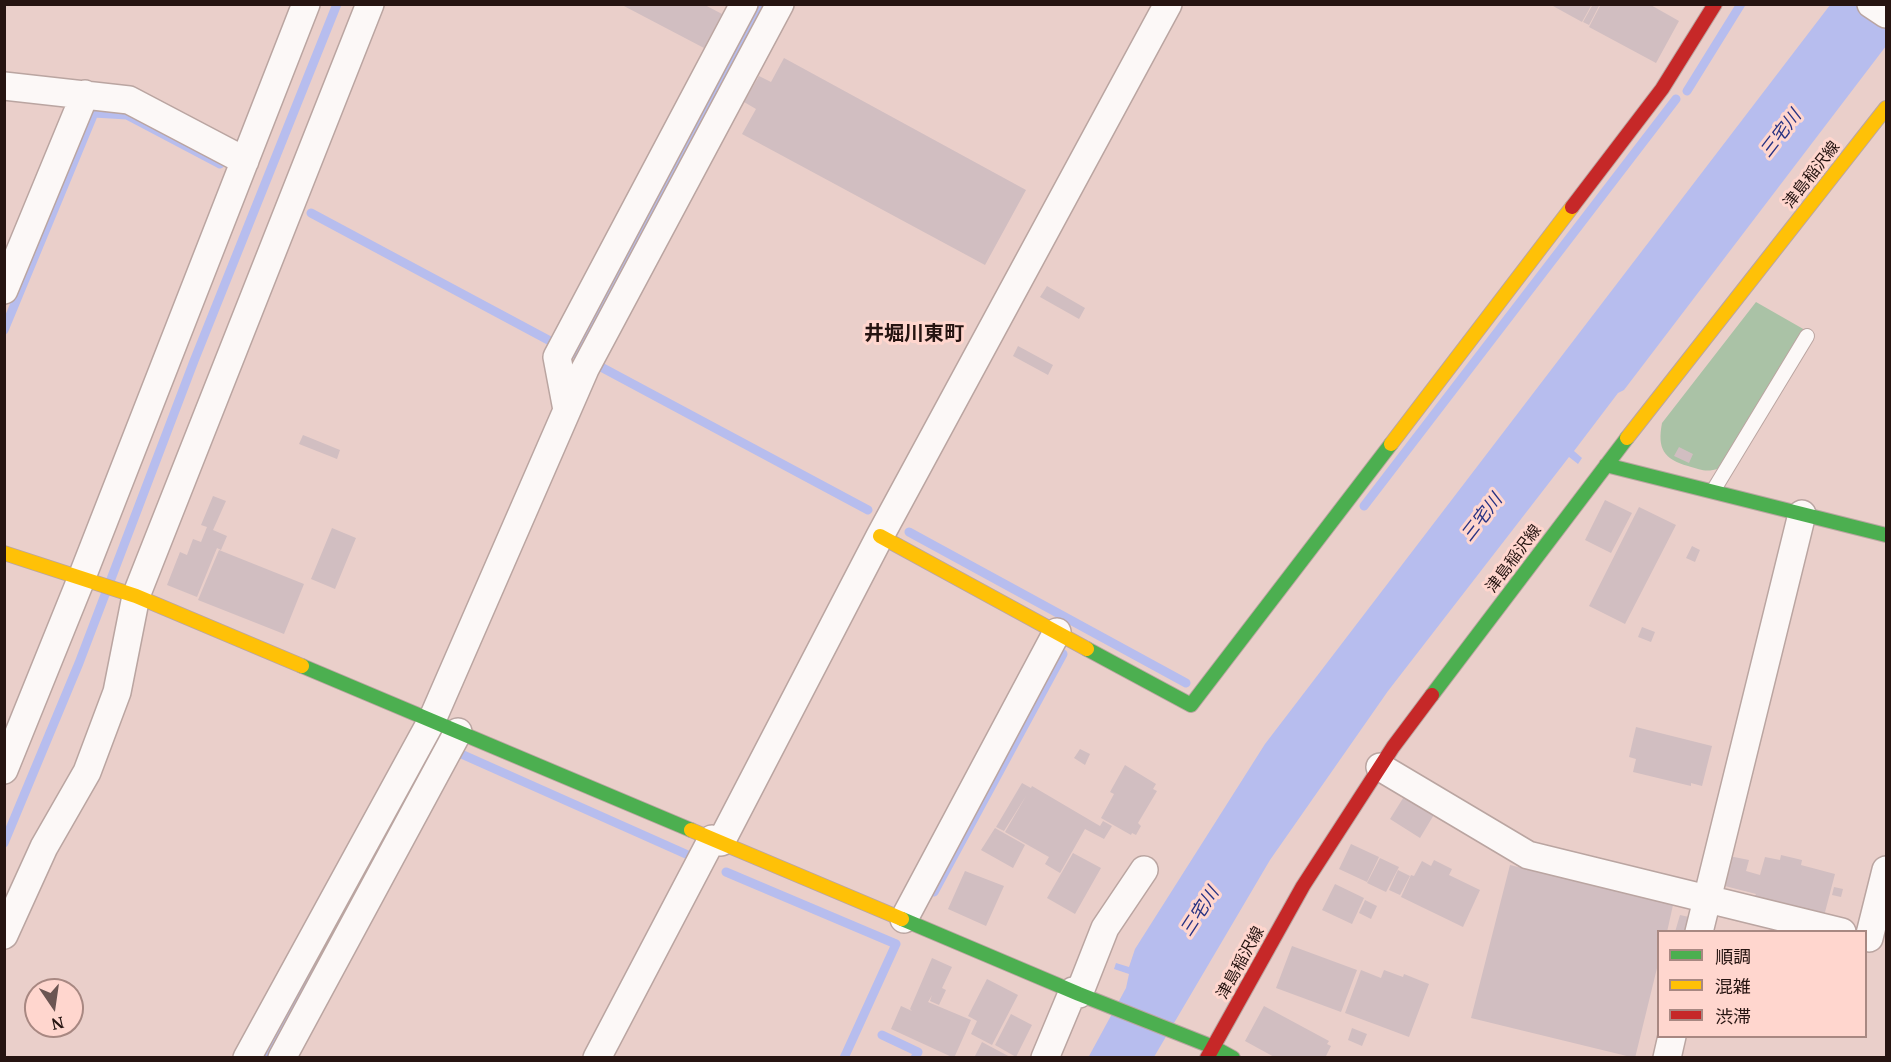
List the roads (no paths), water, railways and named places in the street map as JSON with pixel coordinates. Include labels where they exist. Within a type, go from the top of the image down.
[{"type":"street","points":[[4,770],[88,579],[306,4]]},
{"type":"street","points":[[4,935],[44,847],[87,772],[117,692],[130,593],[370,4]]},
{"type":"street","points":[[567,410],[556,357],[744,4]]},
{"type":"street","points":[[246,1058],[432,720],[585,369],[780,4]]},
{"type":"street","points":[[597,1058],[717,841],[1168,4]]},
{"type":"street","points":[[880,536],[1191,705],[1662,89],[1715,4]]},
{"type":"street","points":[[1871,4],[1887,14]]},
{"type":"street","points":[[4,86],[129,100],[245,161]]},
{"type":"street","points":[[4,290],[85,94]]},
{"type":"street","name":"津島稲沢線","points":[[1210,1052],[1303,886],[1393,747],[1606,465],[1887,108]]},
{"type":"street","points":[[1606,465],[1887,535]]},
{"type":"street","points":[[1699,930],[1802,514]]},
{"type":"street","points":[[4,553],[130,593],[1079,993],[1210,1052],[1233,1058]]},
{"type":"street","points":[[904,919],[1057,632]]},
{"type":"street","points":[[282,1058],[458,732]]},
{"type":"street","points":[[1380,767],[1528,855],[1834,930]]},
{"type":"street","points":[[1045,1058],[1079,993],[1105,928],[1144,870]]},
{"type":"street","points":[[1874,939],[1887,870]]},
{"type":"street","points":[[1667,1058],[1672,1038]]},
{"type":"lane","points":[[1713,491],[1807,336]]},
{"type":"water","name":"三宅川","points":[[1830,5],[1886,5],[1886,46],[1624,390],[1618,393],[1574,451],[1582,458],[1578,464],[1569,457],[1388,691],[1270,860],[1154,1057],[1088,1058],[1126,988],[1129,974],[1114,969],[1116,963],[1129,967],[1135,949],[1265,744]]},
{"type":"waterway","points":[[4,843],[79,663],[194,361],[337,4]]},
{"type":"waterway","points":[[575,354],[762,4]]},
{"type":"waterway","points":[[1687,91],[1741,4]]},
{"type":"waterway","points":[[1364,506],[1676,99]]},
{"type":"waterway","points":[[4,330],[94,113],[127,115],[220,164]]},
{"type":"waterway","points":[[311,213],[552,342]]},
{"type":"waterway","points":[[601,367],[868,510]]},
{"type":"waterway","points":[[909,532],[1186,683]]},
{"type":"waterway","points":[[934,892],[1063,654]]},
{"type":"waterway","points":[[459,753],[688,855]]},
{"type":"waterway","points":[[264,1058],[388,828]]},
{"type":"waterway","points":[[726,872],[896,944],[844,1058]]},
{"type":"waterway","points":[[882,1035],[918,1052],[915,1058]]},
{"type":"district","name":"井堀川東町","points":[[914,334]]}]
